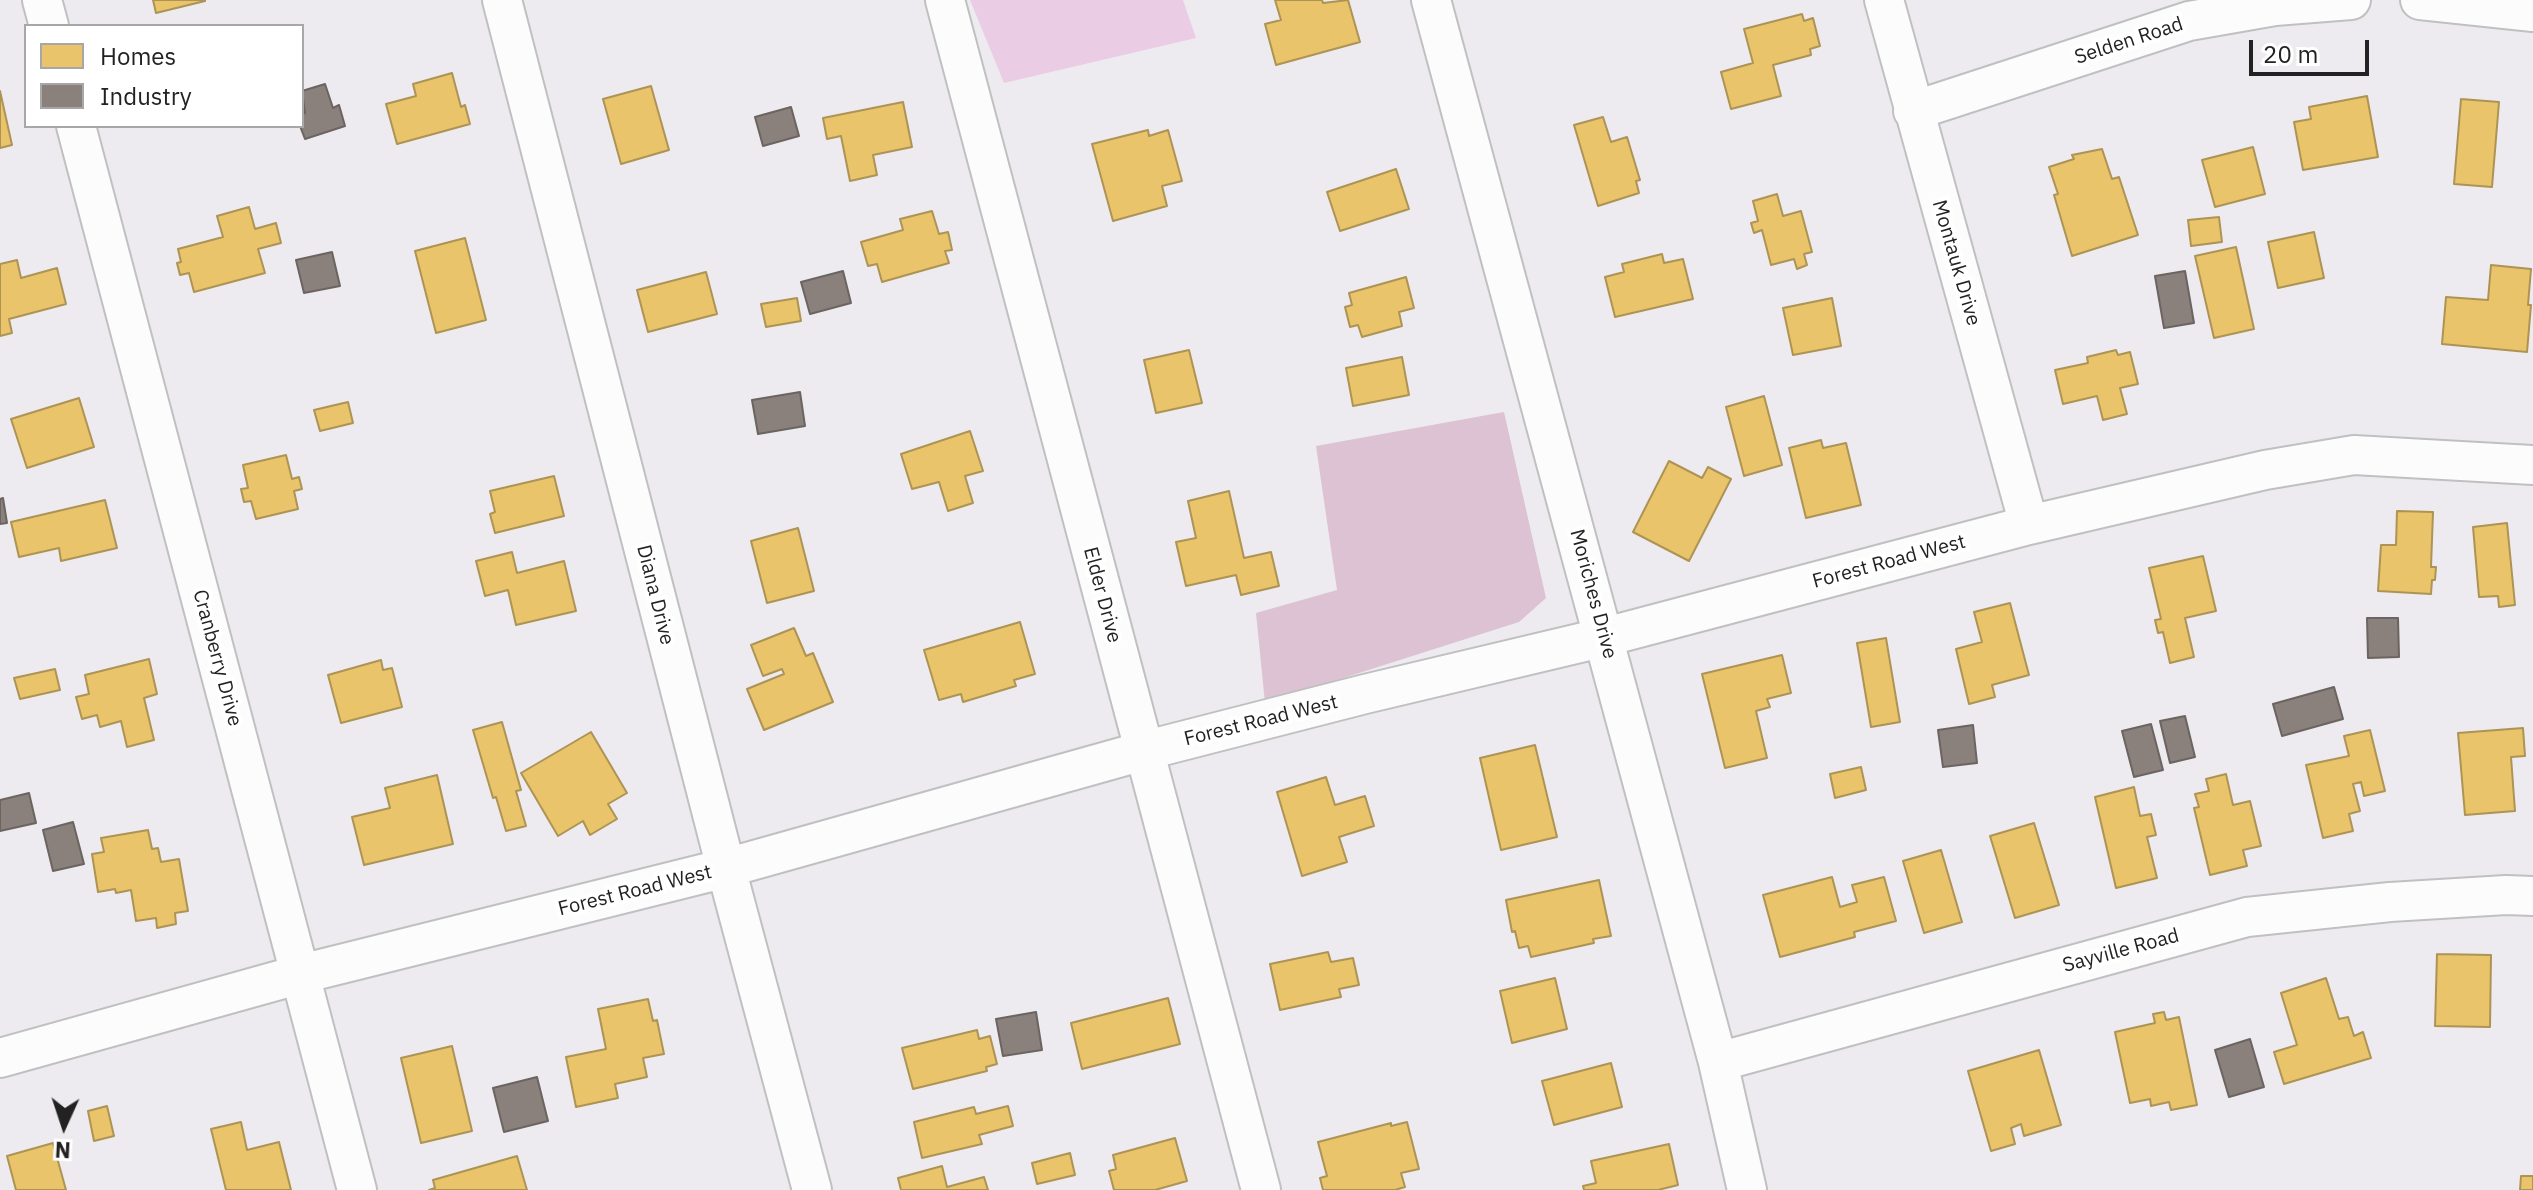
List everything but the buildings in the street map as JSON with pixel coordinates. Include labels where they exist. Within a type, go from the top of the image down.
[{"type":"street","points":[[42,0],[48,24]]},
{"type":"street","name":"Diana Drive","points":[[502,0],[812,1190]]},
{"type":"street","name":"Elder Drive","points":[[945,0],[1261,1190]]},
{"type":"street","name":"Moriches Drive","points":[[1431,0],[1718,1062],[1747,1190]]},
{"type":"street","name":"Montauk Drive","points":[[1884,0],[2029,525]]},
{"type":"street","name":"Selden Road","points":[[1913,111],[2189,21],[2275,6],[2351,0]]},
{"type":"street","points":[[2420,0],[2533,12]]},
{"type":"street","name":"Cranberry Drive","points":[[77,128],[357,1190]]},
{"type":"street","name":"Forest Road West","points":[[0,1058],[301,974],[726,868],[1143,751],[1605,637],[2029,525],[2265,470],[2354,455],[2533,465]]},
{"type":"street","name":"Sayville Road","points":[[1718,1062],[2247,917],[2390,902],[2533,896]]},
{"type":"shaded area","points":[[970,0],[1183,0],[1196,38],[1004,83]]},
{"type":"shaded area","points":[[1504,412],[1546,598],[1519,622],[1265,703],[1256,613],[1337,590],[1316,446]]}]
